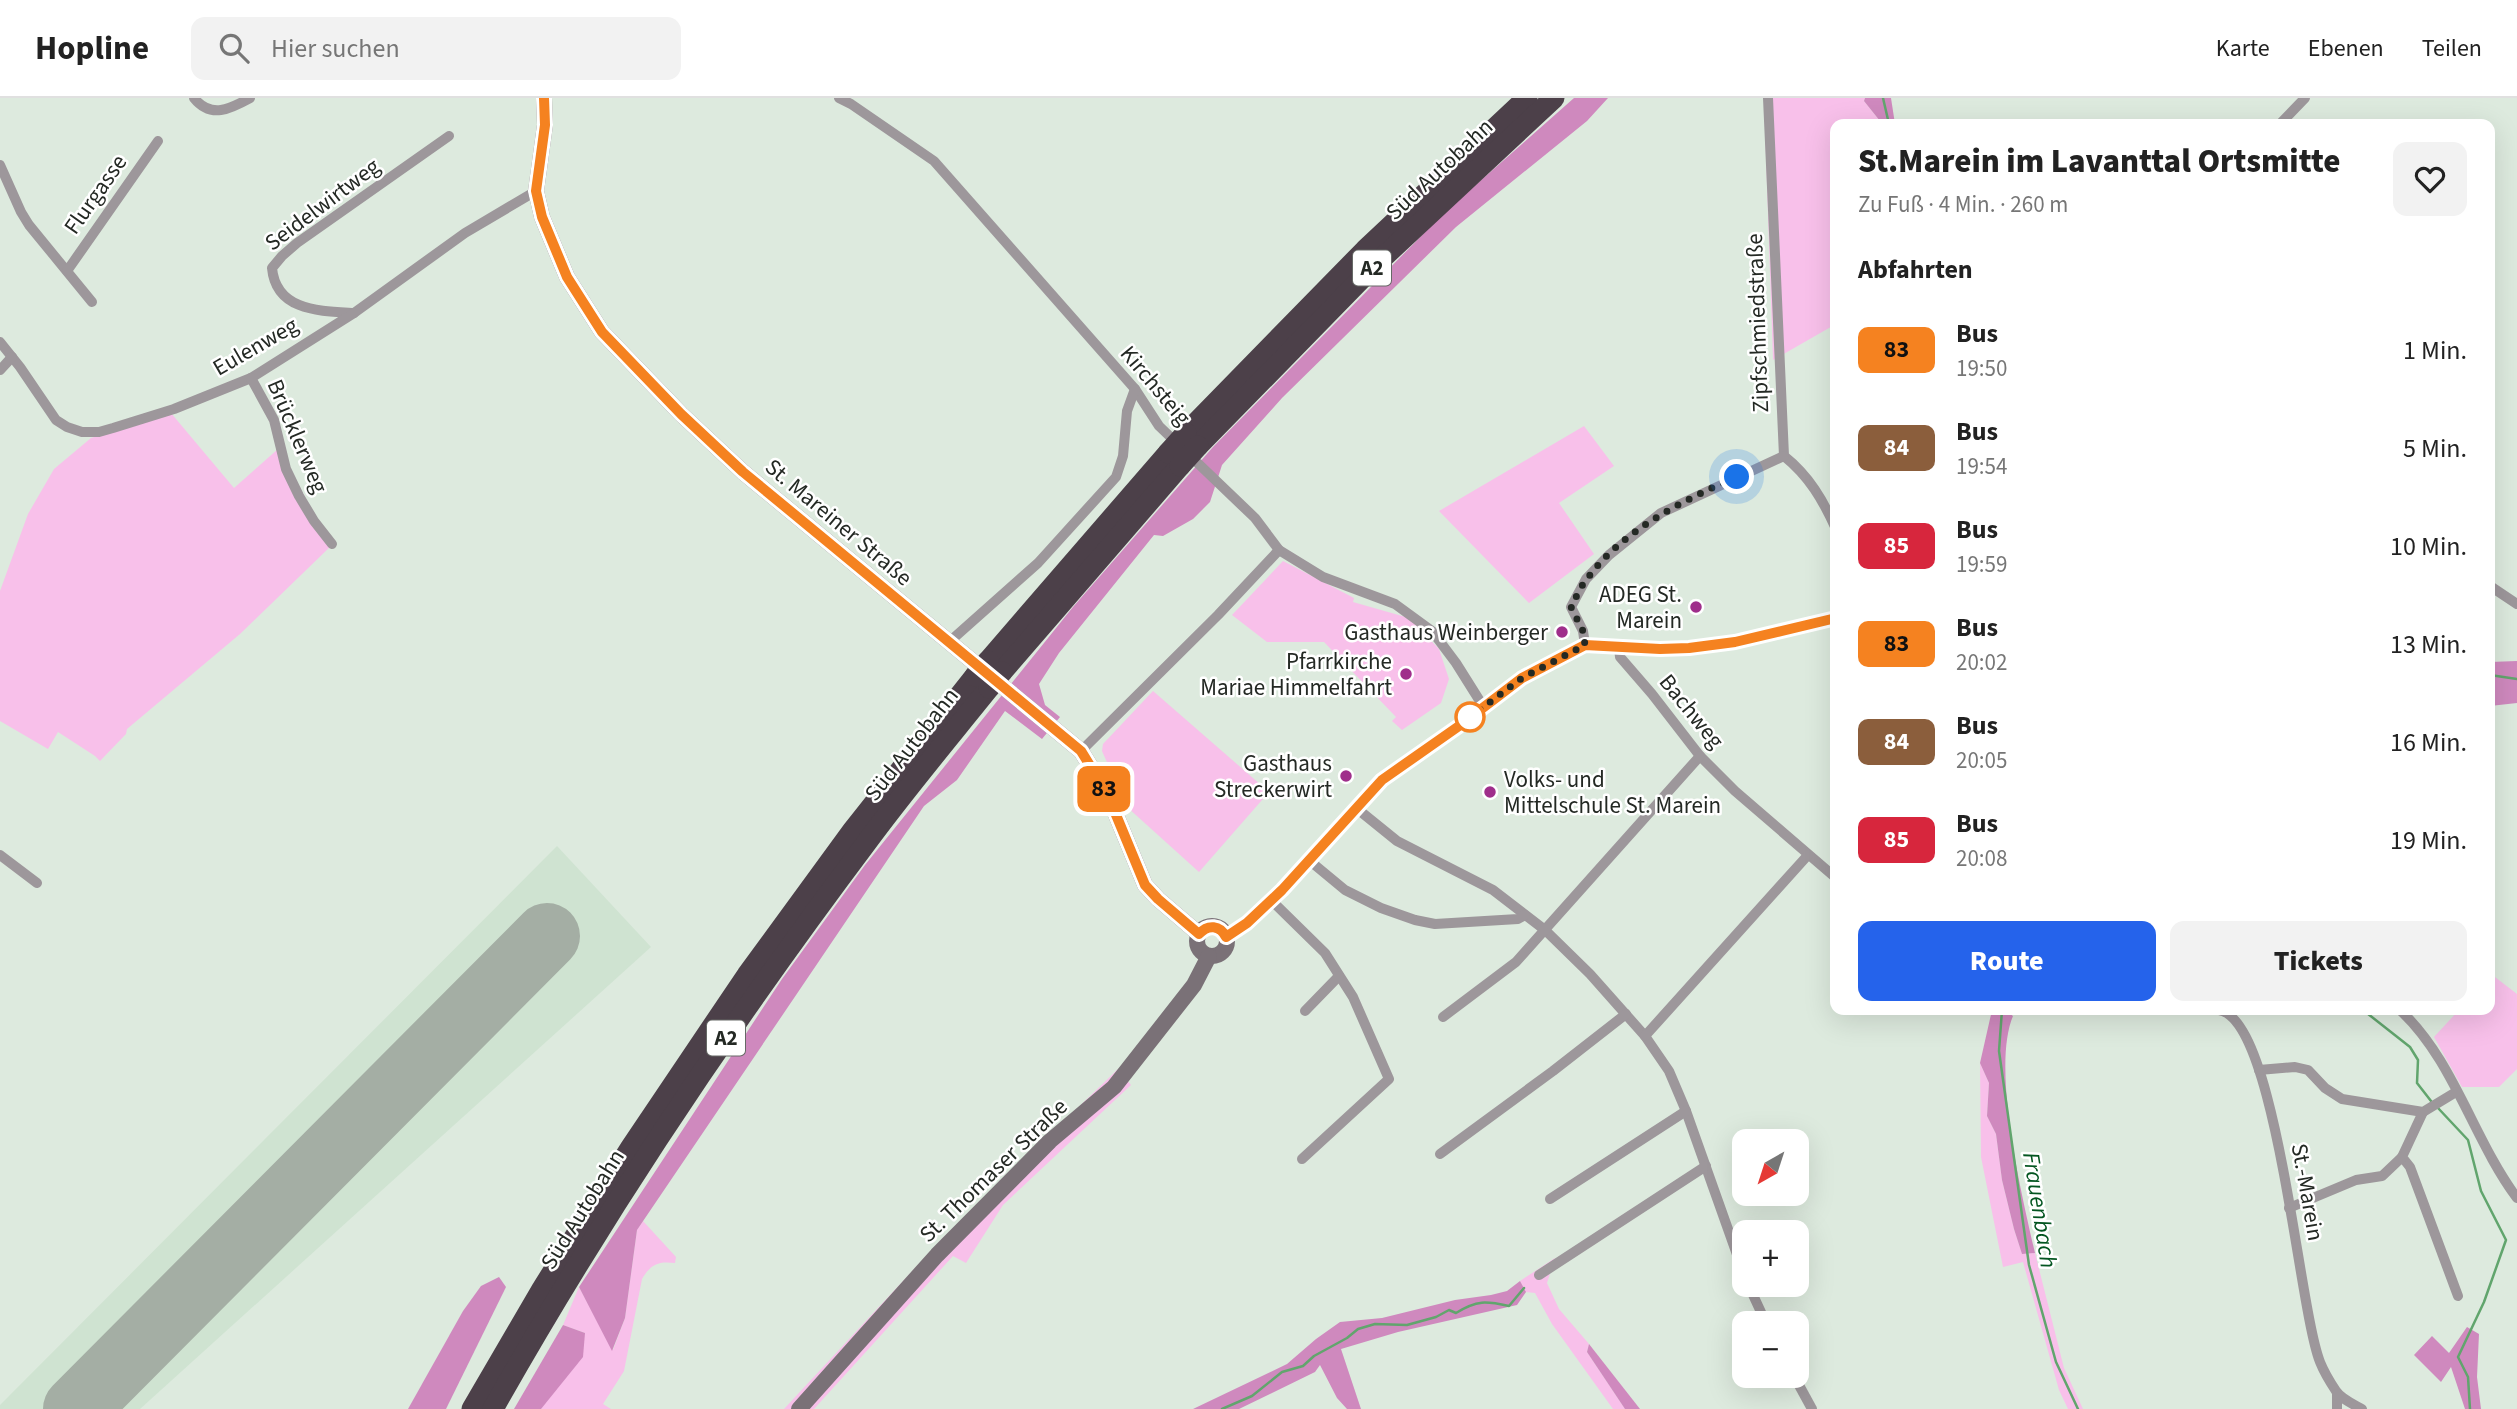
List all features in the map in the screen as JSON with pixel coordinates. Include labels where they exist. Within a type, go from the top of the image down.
[{"type":"highway","name":"Süd Autobahn","points":[[472,1409],[542,1289],[631,1147],[747,975],[853,830],[1174,459],[1365,250],[1527,98]]},
{"type":"highway","name":"Süd Autobahn","points":[[1192,440],[1554,98]]},
{"type":"highway","name":"Süd Autobahn","points":[[493,1409],[557,1299],[649,1153],[761,986],[988,674]]},
{"type":"main road","name":"St. Mareiner Straße","points":[[544,98],[545,125],[536,191],[549,238],[567,277],[602,332],[681,414],[743,472],[1081,751],[1107,793],[1145,885],[1199,934]]},
{"type":"main road","points":[[1219,928],[1226,937],[1224,950],[1217,955],[1209,956],[1202,952],[1198,945],[1199,934],[1204,929],[1219,928]]},
{"type":"main road","name":"St. Thomaser Straße","points":[[799,1409],[937,1255],[1050,1141],[1114,1087],[1194,985],[1209,956]]},
{"type":"street","points":[[194,98],[203,106],[221,111],[250,98]]},
{"type":"street","name":"Kirchsteig","points":[[839,98],[851,103],[934,161],[1135,389],[1159,426],[1255,518],[1279,550],[1323,577],[1395,604],[1432,631],[1483,706]]},
{"type":"street","name":"Zipfschmiedstraße","points":[[1768,98],[1784,456]]},
{"type":"street","points":[[2285,119],[2305,98]]},
{"type":"street","name":"Seidelwirtweg","points":[[354,313],[308,308],[286,300],[273,282],[272,268],[298,243],[449,136]]},
{"type":"street","name":"Flurgasse","points":[[67,271],[158,141]]},
{"type":"street","points":[[0,165],[21,212],[92,302]]},
{"type":"street","name":"Eulenweg","points":[[0,342],[53,418],[82,432],[106,430],[174,409],[251,377],[354,313],[465,233],[536,191]]},
{"type":"street","points":[[0,370],[12,357]]},
{"type":"street","name":"Brücklerweg","points":[[251,377],[274,420],[286,469],[299,496],[332,544]]},
{"type":"street","points":[[948,643],[1038,563],[1116,477],[1123,456],[1128,411],[1135,389]]},
{"type":"street","points":[[1585,645],[1583,631],[1571,607],[1586,579],[1608,555],[1661,513],[1784,456],[1799,468],[1821,497],[1830,516]]},
{"type":"street","points":[[1081,751],[1279,550]]},
{"type":"street","points":[[2495,589],[2517,604]]},
{"type":"street","points":[[1226,937],[1247,923],[1310,861],[1382,780],[1522,678],[1585,645],[1679,649],[1735,642],[1830,619]]},
{"type":"street","name":"Bachweg","points":[[1619,648],[1619,657],[1700,756],[1735,791],[1830,872]]},
{"type":"street","points":[[1443,1017],[1516,962],[1700,756]]},
{"type":"street","points":[[1356,807],[1397,841],[1493,890],[1545,930],[1626,1014],[1669,1071],[1732,1240]]},
{"type":"street","points":[[0,855],[37,883]]},
{"type":"street","points":[[1645,1036],[1808,855]]},
{"type":"street","points":[[1310,861],[1345,890],[1381,908],[1415,920],[1435,924],[1518,919],[1525,915]]},
{"type":"street","points":[[1271,900],[1317,945],[1339,976],[1353,998],[1389,1079],[1302,1159]]},
{"type":"street","points":[[1305,1011],[1339,976]]},
{"type":"street","points":[[1440,1154],[1626,1014]]},
{"type":"street","name":"St.-Marein","points":[[2229,1015],[2244,1031],[2274,1118],[2305,1300],[2320,1362],[2337,1394]]},
{"type":"street","points":[[2405,1015],[2439,1060],[2500,1175],[2517,1198]]},
{"type":"street","points":[[2259,1070],[2295,1067],[2308,1070],[2325,1088],[2342,1099],[2431,1107]]},
{"type":"street","points":[[2289,1208],[2356,1180],[2382,1177],[2402,1157],[2431,1107],[2456,1092]]},
{"type":"street","points":[[1550,1199],[1686,1111]]},
{"type":"street","points":[[2402,1157],[2410,1167],[2458,1296]]},
{"type":"street","points":[[1539,1275],[1706,1166]]},
{"type":"street","points":[[1801,1388],[1812,1409]]},
{"type":"street","points":[[2337,1394],[2337,1409]]},
{"type":"street","points":[[2337,1394],[2362,1409]]},
{"type":"shaded area","points":[[1574,98],[1608,98],[1587,121],[1456,227],[1282,398],[1222,465],[1210,502],[1193,519],[1163,536],[1154,535],[1059,653],[1039,684],[1045,705],[1060,717],[1042,739],[1005,711],[957,780],[924,806],[637,1230],[625,1318],[612,1351],[579,1287],[782,979],[865,865],[1073,607],[1213,447],[1444,213]]},
{"type":"shaded area","points":[[1764,98],[1865,98],[1864,101],[1878,119],[1830,119],[1830,327],[1773,360]]},
{"type":"shaded area","points":[[1865,98],[1891,98],[1894,119],[1878,119],[1864,101]]},
{"type":"shaded area","points":[[171,413],[234,488],[278,449],[332,545],[240,634],[127,729],[126,734],[100,761],[58,732],[48,749],[0,721],[0,591],[28,514],[54,469],[91,438]]},
{"type":"shaded area","points":[[1584,426],[1614,466],[1559,503],[1594,554],[1529,603],[1439,511]]},
{"type":"shaded area","points":[[1283,561],[1354,598],[1353,602],[1409,618],[1439,649],[1449,679],[1441,703],[1402,730],[1392,721],[1396,717],[1324,642],[1267,642],[1232,615]]},
{"type":"shaded area","points":[[2517,661],[2517,703],[2495,705],[2495,662]]},
{"type":"shaded area","points":[[1153,691],[1269,792],[1199,872],[1127,807],[1102,751],[1103,744]]},
{"type":"shaded area","points":[[557,846],[651,947],[140,1409],[0,1409],[0,1405]]},
{"type":"shaded area","points":[[2495,977],[2517,994],[2517,1069],[2499,1087],[2462,1087],[2434,1037],[2454,1015],[2495,1015]]},
{"type":"shaded area","points":[[1991,1015],[2012,1015],[2005,1067],[2007,1099],[2017,1167],[2035,1253],[2022,1254],[2014,1229],[2002,1180],[1996,1134],[1987,1116],[1989,1083],[1980,1063]]},
{"type":"shaded area","points":[[1980,1063],[1989,1083],[1987,1116],[1996,1134],[2002,1180],[2014,1229],[2022,1254],[2035,1253],[2064,1368],[2083,1409],[2068,1409],[2059,1390],[2023,1262],[2003,1267],[1981,1157]]},
{"type":"shaded area","points":[[1118,1069],[1131,1085],[1003,1205],[966,1263],[953,1256],[814,1409],[784,1409],[944,1237]]},
{"type":"shaded area","points":[[643,1221],[676,1257],[675,1263],[656,1265],[642,1279],[624,1371],[603,1404],[611,1409],[541,1409],[585,1333],[563,1325],[579,1287],[613,1350],[625,1318],[637,1230]]},
{"type":"shaded area","points":[[1555,1258],[1547,1283],[1559,1309],[1589,1344],[1587,1352],[1625,1409],[1613,1409],[1552,1324],[1535,1293],[1526,1292],[1520,1281]]},
{"type":"shaded area","points":[[499,1277],[506,1287],[446,1409],[408,1409],[463,1311],[481,1286]]},
{"type":"shaded area","points":[[1520,1281],[1526,1292],[1517,1305],[1398,1332],[1341,1349],[1361,1409],[1347,1409],[1337,1398],[1320,1365],[1315,1372],[1239,1409],[1193,1409],[1287,1364],[1340,1322],[1382,1318],[1455,1300],[1491,1295],[1507,1291]]},
{"type":"shaded area","points":[[563,1325],[585,1333],[583,1357],[541,1409],[514,1409]]},
{"type":"shaded area","points":[[2467,1327],[2479,1334],[2477,1377],[2481,1409],[2465,1409],[2451,1367],[2441,1382],[2414,1355],[2432,1336],[2449,1353]]},
{"type":"shaded area","points":[[1589,1344],[1640,1409],[1625,1409],[1587,1352]]},
{"type":"waterway","points":[[1883,98],[1888,119]]},
{"type":"waterway","points":[[2495,676],[2517,679]]},
{"type":"waterway","name":"Frauenbach","points":[[2002,1015],[1999,1051],[2029,1265],[2056,1362],[2078,1409]]},
{"type":"waterway","points":[[2369,1015],[2410,1047],[2418,1060],[2417,1083],[2431,1101]]},
{"type":"waterway","points":[[2438,1108],[2468,1140],[2481,1191],[2506,1240],[2484,1302],[2458,1357],[2468,1377],[2470,1409]]},
{"type":"waterway","points":[[1222,1409],[1252,1396],[1282,1372],[1303,1366],[1314,1356],[1358,1329],[1375,1324],[1407,1325],[1436,1317],[1449,1310],[1456,1313],[1482,1303],[1509,1306],[1524,1288]]},
{"type":"runway","points":[[76,1409],[547,936]]},
{"type":"bus line","name":"83","points":[[544,98],[545,125],[536,191],[542,217],[567,277],[602,332],[681,414],[743,472],[1081,751],[1107,793],[1145,885],[1199,934],[1208,927],[1214,927],[1224,932],[1226,937],[1247,923],[1310,861],[1382,780],[1522,678],[1585,645],[1689,648],[1735,642],[1830,619]]},
{"type":"place","name":"ADEG St. Marein","points":[[1696,607]]},
{"type":"place","name":"Gasthaus Weinberger","points":[[1562,632]]},
{"type":"place","name":"Pfarrkirche Mariae Himmelfahrt","points":[[1406,674]]},
{"type":"place","name":"Gasthaus Streckerwirt","points":[[1346,776]]},
{"type":"place","name":"Volks- und Mittelschule St. Marein","points":[[1490,792]]},
{"type":"route","points":[[1470,717],[1522,678],[1585,645],[1583,631],[1571,607],[1586,579],[1608,555],[1661,513],[1737,477]]}]
